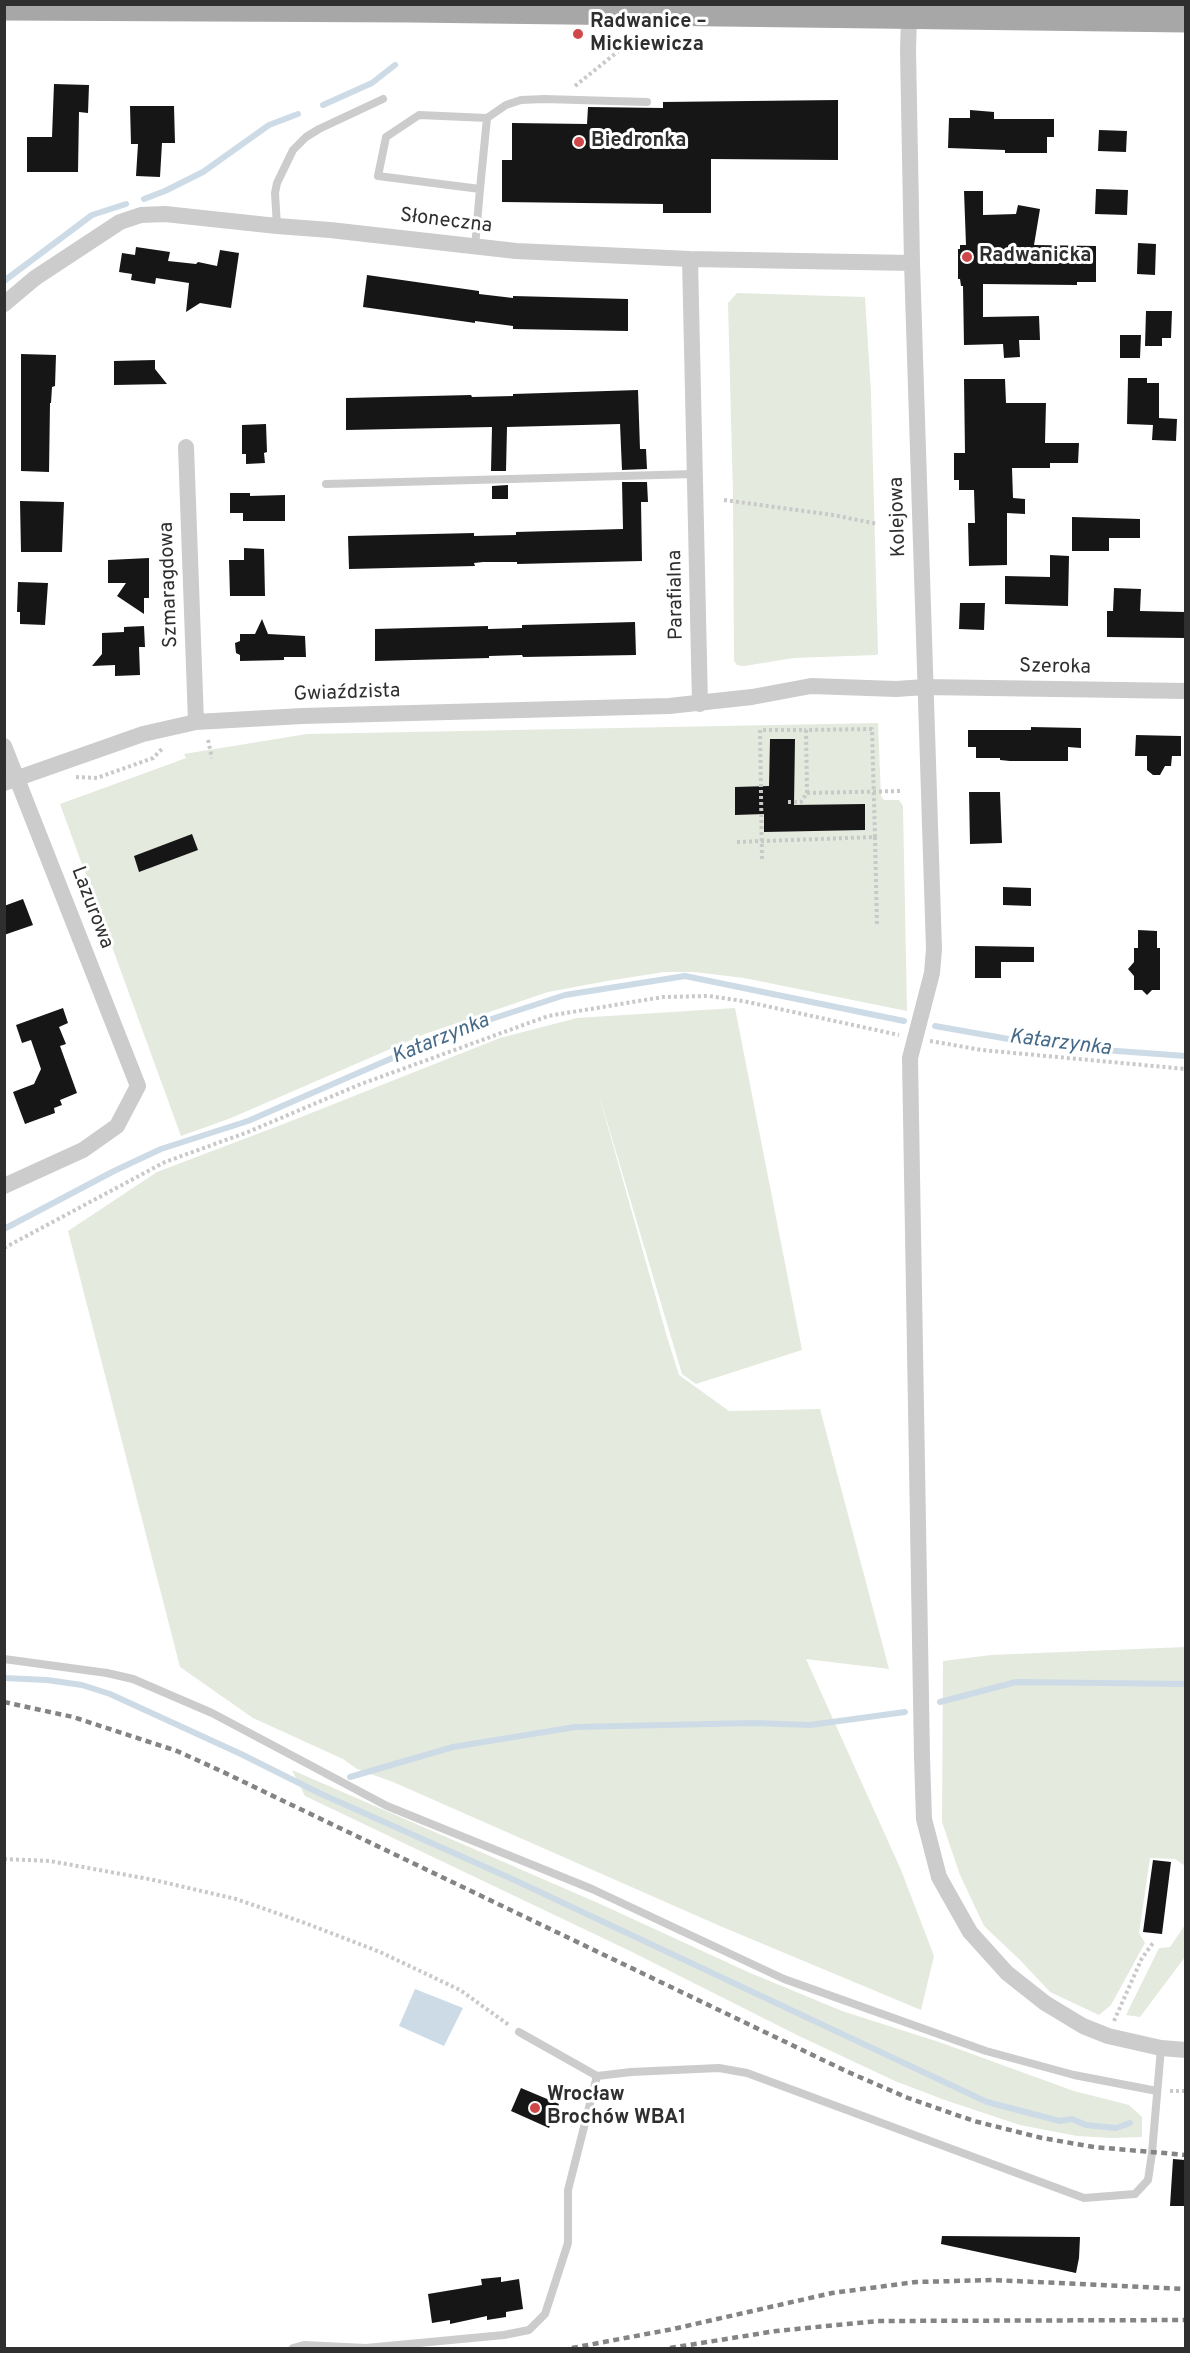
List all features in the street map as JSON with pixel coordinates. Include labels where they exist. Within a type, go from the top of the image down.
[{"type":"main road","points":[[11,6],[895,12],[1185,19]]},
{"type":"street","name":"Kolejowa","points":[[895,12],[908,50],[912,263],[934,949],[932,973],[910,1058],[924,1819],[939,1877],[969,1932],[1007,1973],[1045,2004],[1083,2026],[1108,2036],[1161,2048],[1185,2050]]},
{"type":"street","name":"Słoneczna","points":[[4,304],[35,278],[63,259],[120,222],[141,215],[165,214],[330,230],[516,252],[690,259],[912,263]]},
{"type":"street","name":"Parafialna","points":[[690,259],[700,704]]},
{"type":"street","name":"Szmaragdowa","points":[[186,447],[198,729]]},
{"type":"street","points":[[700,704],[811,687],[896,689],[925,687]]},
{"type":"street","name":"Szeroka","points":[[925,687],[1185,691]]},
{"type":"street","name":"Gwiaździsta","points":[[11,780],[143,734],[302,716],[700,704]]},
{"type":"street","name":"Lazurowa","points":[[4,746],[11,780],[138,1086],[117,1126],[83,1150],[4,1186]]},
{"type":"lane","points":[[277,226],[275,193],[277,183],[293,150],[306,136],[383,99]]},
{"type":"lane","points":[[480,189],[378,176],[386,137],[418,115],[487,118],[506,105],[521,100],[647,102]]},
{"type":"lane","points":[[475,247],[487,118]]},
{"type":"lane","points":[[326,484],[696,474]]},
{"type":"lane","points":[[4,1659],[133,1679],[212,1713],[387,1806],[592,1889],[784,1980],[986,2051],[1074,2075],[1157,2091]]},
{"type":"lane","points":[[519,2032],[597,2076],[719,2068],[747,2073],[1084,2198],[1135,2194],[1148,2180],[1151,2169],[1161,2048]]},
{"type":"lane","points":[[293,2349],[304,2345],[366,2348],[504,2335],[529,2330],[545,2314],[568,2243],[568,2190],[597,2076]]},
{"type":"path","points":[[553,99],[585,79],[621,49]]},
{"type":"path","points":[[723,500],[833,514],[878,524]]},
{"type":"path","points":[[198,729],[209,737],[212,758]]},
{"type":"path","points":[[762,859],[760,730],[872,729],[877,926]]},
{"type":"path","points":[[788,802],[801,802],[807,793],[806,730]]},
{"type":"path","points":[[75,777],[97,778],[153,758],[164,747]]},
{"type":"path","points":[[807,793],[900,791]]},
{"type":"path","points":[[738,842],[875,837]]},
{"type":"path","points":[[4,1248],[165,1162],[269,1124],[371,1080],[548,1016],[663,997],[709,996],[743,1001],[880,1031]]},
{"type":"path","points":[[950,1045],[1185,1069]]},
{"type":"path","points":[[4,1859],[50,1861],[154,1880],[256,1906],[380,1952],[460,1990],[519,2032]]},
{"type":"path","points":[[1108,2036],[1142,1959],[1154,1943]]},
{"type":"shaded area","points":[[737,293],[865,297],[871,393],[878,654],[876,655],[794,658],[744,666],[737,665],[734,661],[728,303]]},
{"type":"shaded area","points":[[878,723],[881,796],[884,800],[899,800],[903,806],[907,1011],[744,978],[694,972],[664,972],[607,981],[548,992],[425,1034],[231,1118],[181,1136],[60,804],[186,758],[184,754],[307,734]]},
{"type":"shaded area","points":[[735,1008],[802,1350],[696,1384],[682,1374],[597,1088],[679,1375],[729,1411],[820,1409],[889,1669],[806,1659],[901,1870],[934,1956],[921,2010],[720,1926],[393,1782],[357,1769],[343,1759],[253,1718],[180,1667],[68,1231],[157,1172],[500,1038],[577,1018]]},
{"type":"shaded area","points":[[1185,1647],[1185,1866],[1175,1859],[1150,1858],[1139,1933],[1145,1943],[1111,2005],[1099,2015],[1050,1992],[984,1926],[960,1875],[942,1822],[943,1661],[991,1655]]},
{"type":"shaded area","points":[[292,1770],[598,1903],[748,1972],[842,2011],[939,2042],[1074,2091],[1129,2105],[1142,2117],[1142,2137],[1077,2136],[1020,2125],[895,2081],[305,1796]]},
{"type":"shaded area","points":[[1185,1925],[1185,1957],[1140,2017],[1126,2015],[1159,1948],[1170,1947]]},
{"type":"shaded area","points":[[415,1989],[463,2008],[444,2046],[399,2026]]},
{"type":"building","points":[[54,84],[89,85],[88,113],[79,112],[78,172],[27,172],[27,137],[52,137]]},
{"type":"building","points":[[838,100],[838,160],[711,159],[711,213],[663,213],[663,204],[502,202],[502,160],[512,160],[512,123],[587,124],[588,107],[663,108],[663,102]]},
{"type":"building","points":[[130,106],[174,106],[175,143],[162,143],[160,177],[136,176],[138,144],[131,144]]},
{"type":"building","points":[[970,110],[994,112],[994,119],[1054,119],[1054,137],[1047,137],[1047,153],[1005,153],[1005,150],[948,148],[949,118],[970,118]]},
{"type":"building","points":[[1099,130],[1127,131],[1126,152],[1098,151]]},
{"type":"building","points":[[1096,189],[1128,190],[1127,215],[1095,214]]},
{"type":"building","points":[[964,191],[983,191],[983,215],[1016,214],[1018,205],[1040,209],[1034,245],[1096,246],[1096,282],[1077,282],[1077,285],[983,284],[983,317],[1039,316],[1040,340],[1019,340],[1020,357],[1004,358],[1003,344],[964,345],[963,286],[958,279],[958,249],[960,245],[966,245]]},
{"type":"building","points":[[1138,243],[1156,244],[1155,275],[1137,274]]},
{"type":"building","points":[[136,247],[170,252],[168,261],[196,264],[198,262],[217,266],[220,250],[239,253],[231,308],[200,303],[186,312],[189,283],[156,278],[155,284],[131,280],[132,274],[119,272],[122,253],[135,255]]},
{"type":"building","points":[[367,275],[513,298],[513,296],[628,299],[628,331],[513,329],[513,326],[363,307]]},
{"type":"building","points":[[1146,311],[1172,311],[1171,338],[1162,338],[1162,346],[1145,346]]},
{"type":"building","points":[[1120,335],[1141,335],[1140,358],[1120,358]]},
{"type":"building","points":[[21,354],[56,355],[55,386],[52,387],[50,403],[49,472],[21,471]]},
{"type":"building","points":[[155,360],[155,369],[167,384],[114,385],[114,361]]},
{"type":"building","points":[[1128,378],[1147,378],[1147,383],[1159,383],[1159,418],[1177,419],[1176,441],[1152,440],[1153,425],[1127,424]]},
{"type":"building","points":[[964,379],[1005,379],[1006,403],[1046,403],[1045,443],[1079,443],[1078,463],[1050,463],[1050,468],[1012,468],[1013,498],[1025,499],[1025,514],[1007,513],[1007,565],[969,566],[968,523],[975,523],[974,490],[959,490],[959,480],[954,480],[954,453],[965,453]]},
{"type":"building","points":[[638,390],[640,449],[646,449],[647,469],[622,470],[620,424],[507,427],[506,471],[491,471],[492,427],[346,430],[346,398],[513,396],[513,394]]},
{"type":"building","points":[[266,424],[265,463],[246,464],[246,454],[242,454],[242,425]]},
{"type":"building","points":[[622,482],[647,482],[648,502],[641,502],[642,561],[517,564],[517,562],[483,562],[474,563],[475,566],[349,569],[348,536],[474,533],[474,536],[516,535],[516,532],[623,529]]},
{"type":"building","points":[[508,485],[508,499],[492,499],[492,486]]},
{"type":"building","points":[[230,493],[250,493],[250,496],[285,495],[285,521],[243,521],[243,513],[230,513]]},
{"type":"building","points":[[20,501],[64,502],[62,552],[21,552]]},
{"type":"building","points":[[1072,517],[1140,519],[1140,538],[1109,538],[1109,551],[1072,551]]},
{"type":"building","points":[[244,548],[264,549],[265,596],[230,596],[229,560],[244,560]]},
{"type":"building","points":[[1050,555],[1069,556],[1068,606],[1005,604],[1005,576],[1050,577]]},
{"type":"building","points":[[149,558],[149,598],[144,598],[144,614],[117,596],[126,583],[108,583],[108,560]]},
{"type":"building","points":[[18,582],[48,583],[45,625],[20,624],[20,612],[17,612]]},
{"type":"building","points":[[1114,588],[1141,589],[1140,611],[1185,612],[1185,638],[1107,637],[1107,611],[1113,611]]},
{"type":"building","points":[[960,603],[985,603],[984,630],[959,629]]},
{"type":"building","points":[[262,619],[268,634],[305,636],[306,657],[240,661],[235,643],[240,641],[240,634],[255,634]]},
{"type":"building","points":[[635,622],[636,655],[523,657],[522,655],[375,661],[375,629],[488,626],[488,629],[522,628],[522,625]]},
{"type":"building","points":[[144,626],[145,647],[139,647],[140,675],[115,676],[115,665],[92,666],[102,654],[102,633],[124,632],[124,627]]},
{"type":"building","points":[[1031,727],[1081,728],[1081,748],[1068,747],[1068,761],[1010,761],[1000,760],[1000,758],[976,758],[976,747],[968,747],[968,730],[1031,730]]},
{"type":"building","points":[[1136,735],[1181,736],[1181,756],[1172,756],[1171,766],[1165,766],[1160,775],[1153,775],[1147,770],[1147,756],[1135,756]]},
{"type":"building","points":[[770,739],[795,739],[794,805],[865,804],[865,830],[764,832],[764,814],[735,815],[735,787],[769,786]]},
{"type":"building","points":[[969,792],[1000,792],[1002,843],[970,844]]},
{"type":"building","points":[[192,834],[198,850],[139,872],[134,856]]},
{"type":"building","points":[[1003,887],[1031,888],[1031,906],[1003,905]]},
{"type":"building","points":[[23,899],[33,925],[4,935],[4,906]]},
{"type":"building","points":[[1138,930],[1157,931],[1157,948],[1160,948],[1160,990],[1152,990],[1147,995],[1142,990],[1134,990],[1134,976],[1128,969],[1134,962],[1134,948],[1138,948]]},
{"type":"building","points":[[975,946],[1034,947],[1034,962],[1001,962],[1001,978],[975,978]]},
{"type":"building","points":[[63,1008],[68,1023],[59,1027],[66,1044],[60,1046],[77,1093],[60,1100],[62,1105],[54,1108],[55,1113],[25,1124],[13,1092],[34,1084],[41,1069],[31,1040],[22,1043],[16,1025]]},
{"type":"building","points":[[1153,1860],[1171,1862],[1162,1934],[1143,1932]]},
{"type":"building","name":"Wrocław Brochów WBA1","points":[[521,2088],[559,2104],[549,2128],[511,2111]]},
{"type":"building","points":[[1173,2159],[1185,2160],[1185,2206],[1170,2206]]},
{"type":"building","points":[[942,2236],[1080,2237],[1076,2273],[941,2244]]},
{"type":"building","points":[[501,2277],[501,2282],[519,2279],[523,2309],[506,2312],[506,2317],[487,2320],[487,2316],[450,2324],[450,2320],[432,2323],[428,2294],[482,2285],[481,2279]]},
{"type":"waterway","points":[[323,105],[372,83],[395,65]]},
{"type":"waterway","points":[[144,199],[203,172],[269,125],[298,114]]},
{"type":"waterway","points":[[4,281],[92,215],[126,204]]},
{"type":"waterway","name":"Katarzynka","points":[[4,1229],[161,1149],[248,1121],[473,1025],[565,995],[685,976],[904,1021]]},
{"type":"waterway","name":"Katarzynka","points":[[935,1026],[1048,1046],[1186,1056]]},
{"type":"waterway","points":[[4,1678],[47,1680],[82,1685],[110,1694],[241,1754],[319,1793],[510,1878],[987,2102],[1060,2121],[1072,2119],[1086,2125],[1116,2128],[1130,2123]]},
{"type":"waterway","points":[[940,1702],[1016,1682],[1186,1684]]},
{"type":"waterway","points":[[350,1777],[453,1747],[575,1727],[753,1723],[810,1725],[905,1712]]},
{"type":"railway","points":[[4,1702],[73,1717],[177,1751],[848,2072],[908,2098],[974,2121],[1042,2138],[1094,2147],[1186,2155]]},
{"type":"railway","points":[[572,2348],[673,2329],[832,2293],[916,2282],[993,2280],[1186,2289]]},
{"type":"railway","points":[[670,2348],[776,2331],[878,2321],[1186,2320]]},
{"type":"place","name":"Radwanice – Mickiewicza","points":[[578,34]]},
{"type":"place","name":"Biedronka","points":[[579,142]]},
{"type":"place","name":"Radwanicka","points":[[967,257]]},
{"type":"place","name":"Wrocław Brochów WBA1","points":[[535,2108]]}]
